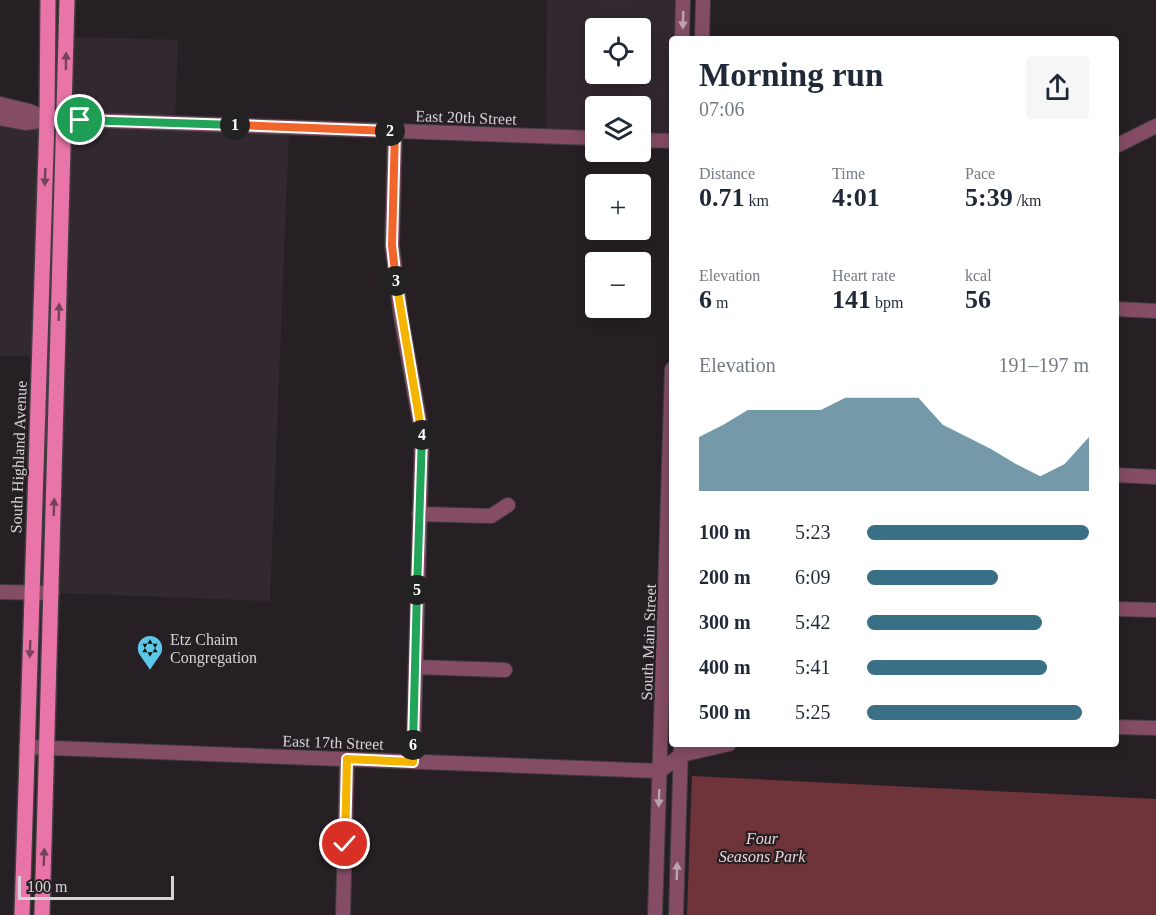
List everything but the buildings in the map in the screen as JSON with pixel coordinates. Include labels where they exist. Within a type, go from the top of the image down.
[{"type":"main road","name":"South Highland Avenue","points":[[22,915],[47,119],[48,0]]},
{"type":"main road","points":[[42,915],[67,0]]},
{"type":"street","points":[[682,36],[683,0]]},
{"type":"street","points":[[702,36],[703,0]]},
{"type":"street","points":[[0,104],[29,111],[47,119]]},
{"type":"street","name":"East 20th Street","points":[[0,118],[25,123],[65,119],[585,138]]},
{"type":"street","points":[[1119,144],[1156,126]]},
{"type":"street","points":[[395,131],[392,245],[400,317],[422,434],[413,762]]},
{"type":"street","points":[[651,140],[669,141]]},
{"type":"street","points":[[1119,309],[1156,311]]},
{"type":"street","points":[[1119,475],[1156,477]]},
{"type":"street","points":[[419,514],[491,516],[508,506]]},
{"type":"street","points":[[0,591],[52,593]]},
{"type":"street","points":[[1119,609],[1156,610]]},
{"type":"street","points":[[415,667],[505,670]]},
{"type":"street","points":[[1119,727],[1156,728]]},
{"type":"street","name":"East 17th Street","points":[[26,747],[413,762],[673,758],[717,747]]},
{"type":"street","name":"South Main Street","points":[[655,915],[673,758]]},
{"type":"street","name":"South Main Street","points":[[673,758],[676,915]]},
{"type":"street","points":[[343,915],[347,759]]},
{"type":"shaded area","points":[[547,0],[678,0],[677,36],[669,36],[669,148],[651,147],[651,96],[585,96],[585,146],[546,145]]},
{"type":"shaded area","points":[[73,37],[178,40],[175,119],[71,115]]},
{"type":"shaded area","points":[[0,98],[40,108],[34,357],[0,356]]},
{"type":"shaded area","points":[[71,124],[289,132],[270,601],[59,593]]},
{"type":"green space","name":"Four Seasons Park","points":[[692,776],[1156,799],[1156,915],[687,915]]},
{"type":"place","name":"Etz Chaim Congregation","points":[[150,671]]},
{"type":"route","points":[[80,120],[395,131],[392,245],[400,317],[422,434],[413,762],[347,759],[345,844]]}]
